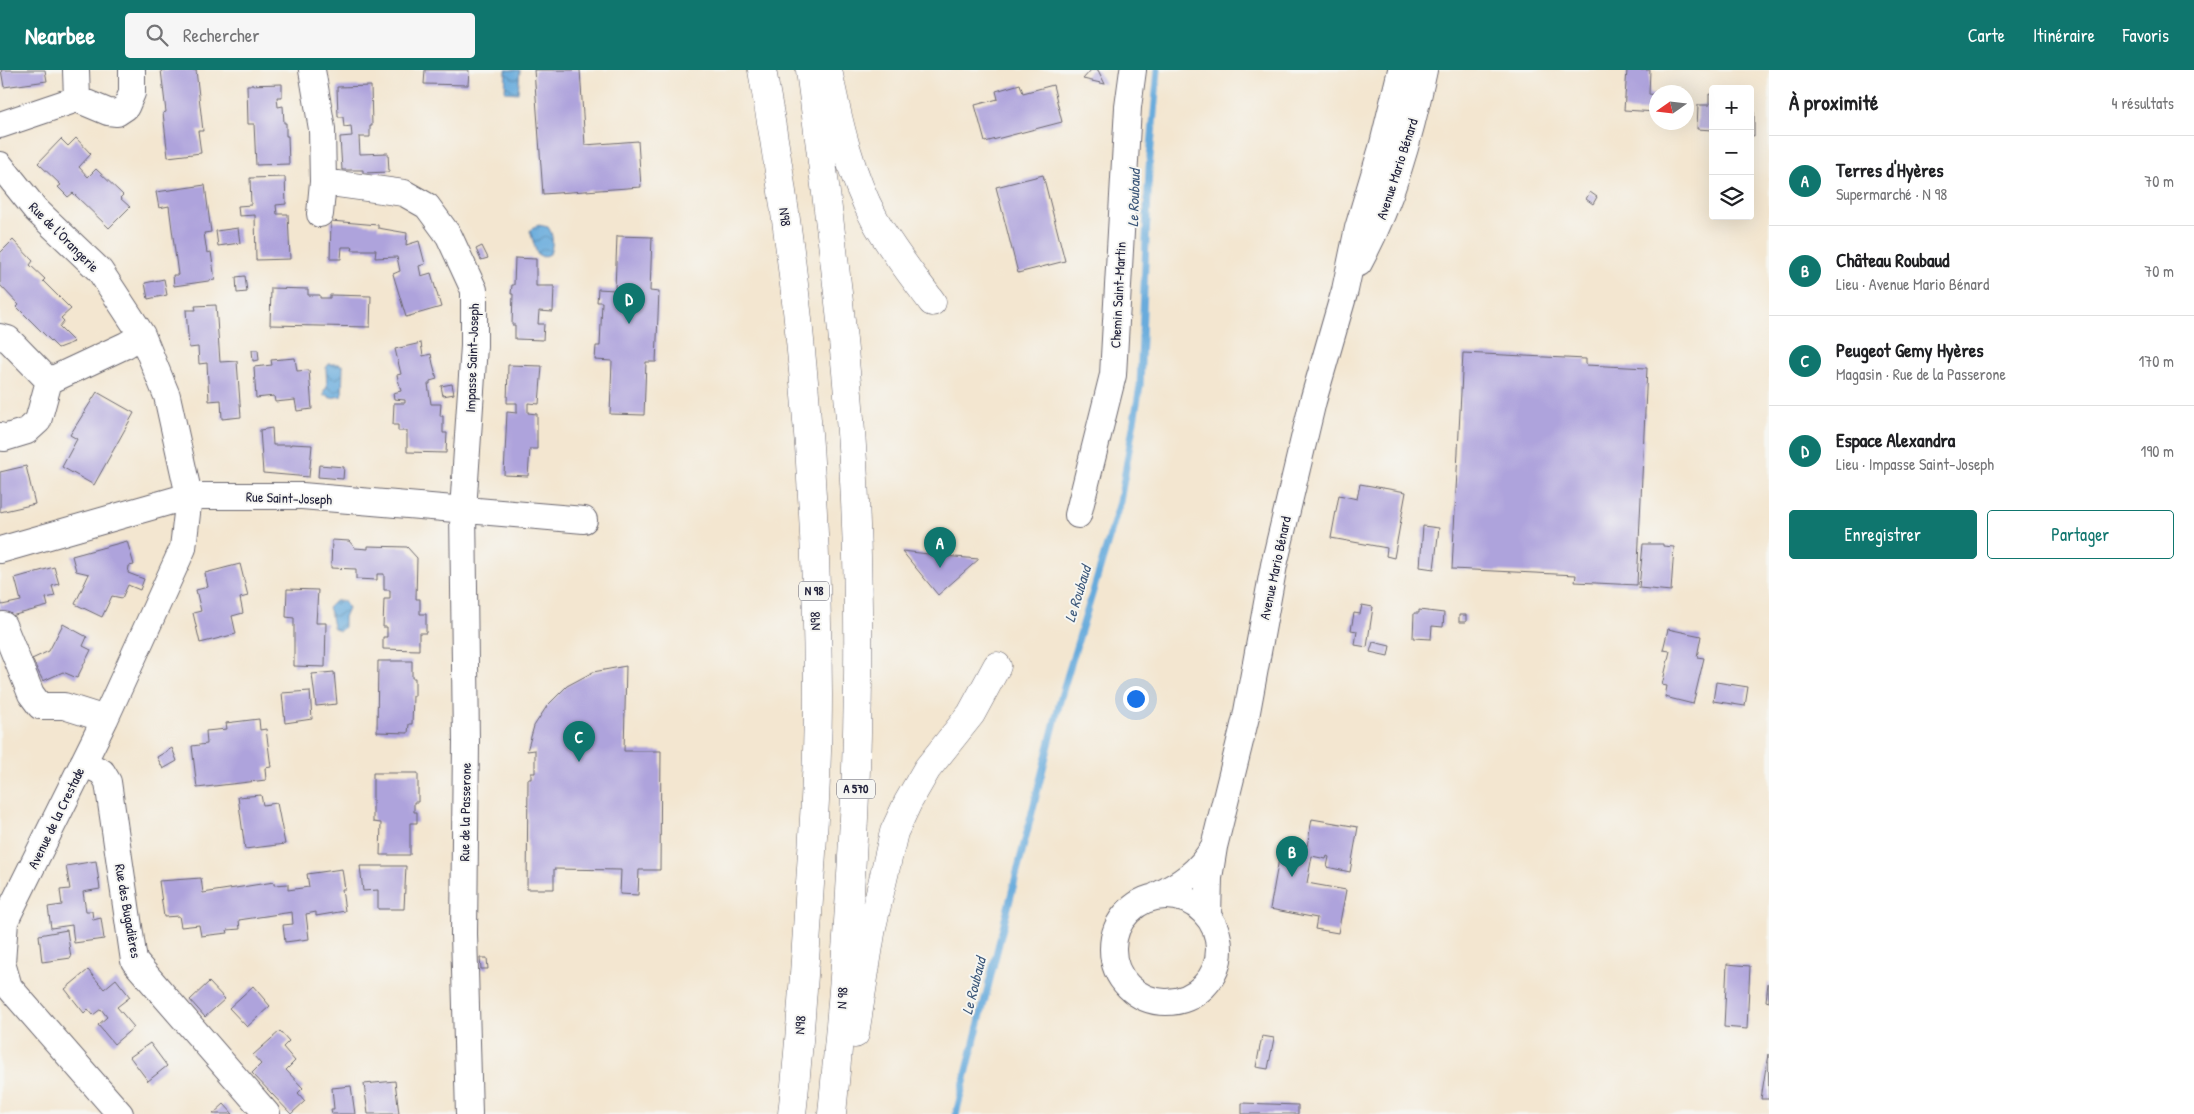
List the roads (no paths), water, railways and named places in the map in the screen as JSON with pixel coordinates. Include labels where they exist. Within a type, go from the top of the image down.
[{"type":"highway","name":"N98","points":[[762,70],[783,201],[800,340],[810,462],[817,684],[813,839],[798,1057],[792,1114]]},
{"type":"highway","name":"N 98","points":[[810,70],[830,214],[853,462],[857,578],[858,716],[854,846],[832,1114]]},
{"type":"highway","points":[[828,70],[841,127],[862,191],[875,220],[932,302]]},
{"type":"highway","points":[[842,1114],[872,926],[894,832],[908,802],[927,769],[971,714],[997,666]]},
{"type":"street","points":[[76,70],[77,100]]},
{"type":"street","points":[[0,125],[77,100],[108,112],[117,113],[126,107],[132,93],[132,70]]},
{"type":"street","points":[[312,70],[322,128],[323,182],[320,214]]},
{"type":"street","name":"Chemin Saint-Martin","points":[[1078,515],[1113,375],[1128,107],[1133,70]]},
{"type":"street","name":"Avenue Mario Bénard","points":[[1208,916],[1209,878],[1214,848],[1246,717],[1274,565],[1313,401],[1345,290],[1358,228],[1382,148],[1401,70]]},
{"type":"street","name":"Avenue Mario Bénard","points":[[1345,290],[1378,229],[1392,192],[1424,70]]},
{"type":"street","name":"Rue de l'Orangerie","points":[[0,165],[36,210],[100,271],[142,335],[167,396],[189,496]]},
{"type":"street","name":"Impasse Saint-Joseph","points":[[323,182],[404,193],[427,206],[448,236],[474,290],[474,346],[463,510]]},
{"type":"street","points":[[49,380],[126,345],[142,335]]},
{"type":"street","points":[[0,337],[8,338],[49,380]]},
{"type":"street","points":[[0,436],[4,438],[27,431],[38,421],[49,380]]},
{"type":"street","name":"Rue Saint-Joseph","points":[[0,550],[189,496],[302,496],[584,520]]},
{"type":"street","name":"Avenue de la Crestade","points":[[112,1111],[9,987],[2,963],[3,921],[105,719],[183,548],[189,496]]},
{"type":"street","name":"Rue de la Passerone","points":[[463,510],[466,742],[464,934],[469,1114]]},
{"type":"street","points":[[2,625],[31,694],[40,706],[64,706],[105,719]]},
{"type":"street","name":"Rue des Bugadières","points":[[83,763],[102,772],[108,782],[134,961],[267,1114]]},
{"type":"street","name":"Avenue Mario Bénard","points":[[1156,896],[1195,873],[1205,863],[1214,848]]},
{"type":"street","points":[[1171,895],[1198,905],[1215,926],[1219,941],[1219,956],[1215,971],[1207,984],[1192,996],[1179,1001],[1165,1003],[1136,994],[1120,976],[1113,954],[1113,938],[1119,923],[1128,910],[1141,901],[1156,896],[1171,895]]},
{"type":"water","points":[[506,70],[520,70],[518,93],[505,92]]},
{"type":"water","points":[[539,225],[548,227],[552,237],[550,254],[543,257],[537,254],[530,231],[533,227]]},
{"type":"water","points":[[329,364],[343,366],[342,396],[330,398],[328,395],[324,396],[324,390],[327,388],[326,368]]},
{"type":"water","points":[[335,601],[344,601],[348,608],[344,617],[344,627],[340,631],[334,629],[328,608]]},
{"type":"waterway","name":"Le Roubaud","points":[[956,1114],[1061,697],[1120,502],[1140,386],[1149,168],[1158,70]]},
{"type":"place","name":"Espace Alexandra","points":[[629,324]]},
{"type":"place","name":"Terres d'Hyères","points":[[940,568]]},
{"type":"place","name":"Peugeot Gemy Hyères","points":[[579,762]]},
{"type":"place","name":"Château Roubaud","points":[[1292,877]]}]
